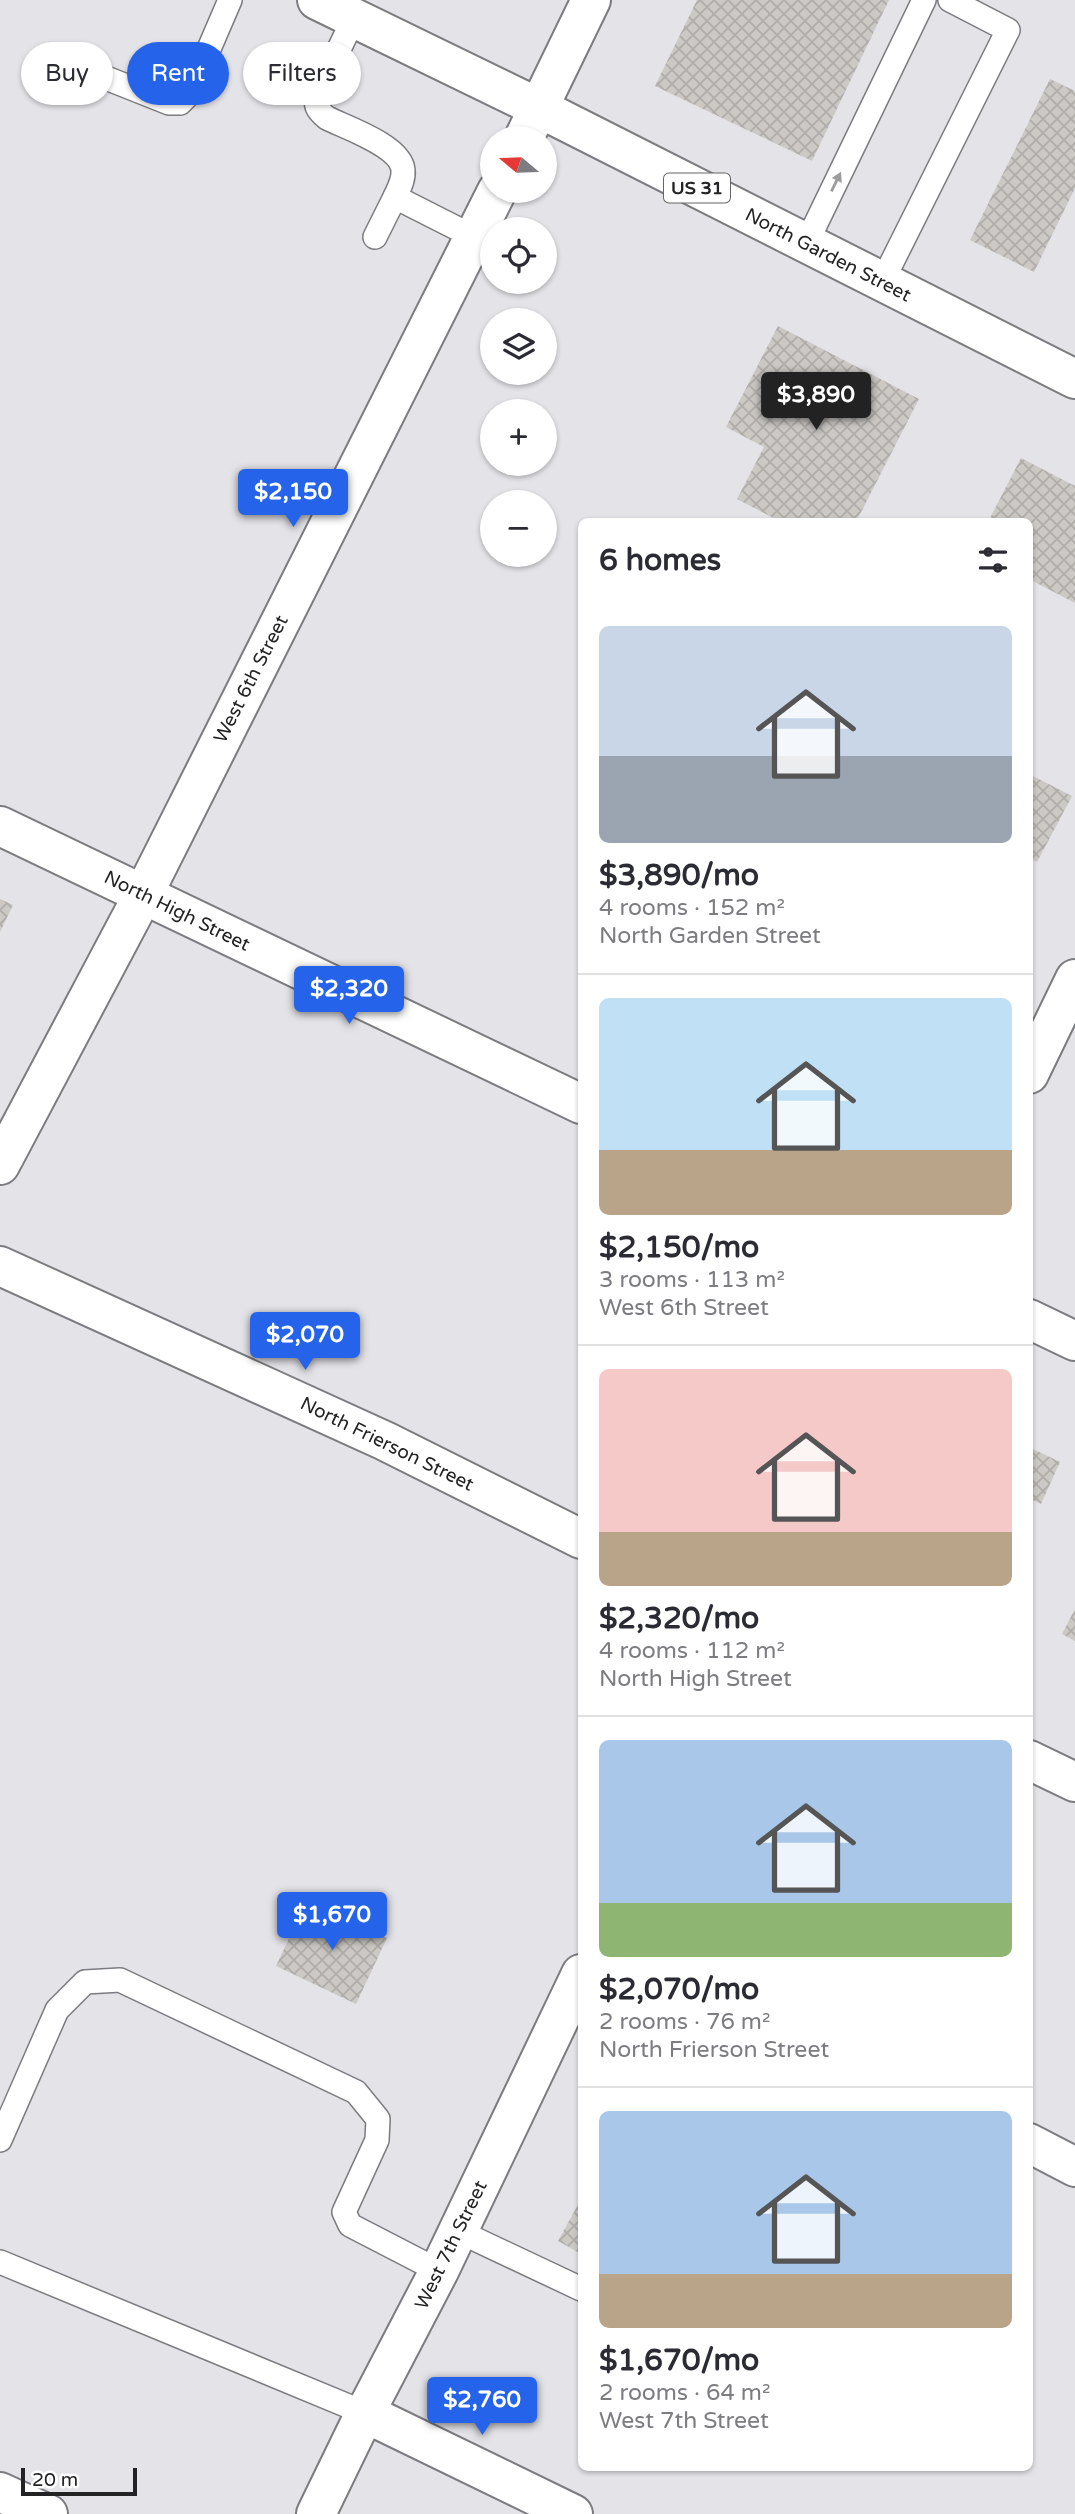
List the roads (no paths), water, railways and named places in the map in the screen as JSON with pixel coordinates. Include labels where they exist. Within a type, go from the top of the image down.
[{"type":"street","name":"North Garden Street","points":[[317,0],[354,18],[532,123],[806,244],[1075,379]]},
{"type":"street","points":[[532,123],[592,0]]},
{"type":"street","name":"West 6th Street","points":[[0,1165],[143,895],[492,203]]},
{"type":"street","name":"North High Street","points":[[0,826],[578,1103]]},
{"type":"street","points":[[1033,1066],[1075,979]]},
{"type":"street","name":"North Frierson Street","points":[[0,1266],[385,1441],[578,1538]]},
{"type":"street","points":[[1033,1321],[1075,1341]]},
{"type":"street","points":[[1033,1762],[1075,1782]]},
{"type":"street","name":"West 7th Street","points":[[316,2514],[439,2272],[578,1980]]},
{"type":"street","points":[[1033,2145],[1075,2167]]},
{"type":"street","points":[[365,2413],[573,2514]]},
{"type":"street","points":[[0,2492],[48,2514]]},
{"type":"lane","points":[[113,81],[169,103],[180,103],[190,93],[230,0]]},
{"type":"lane","points":[[806,244],[924,0]]},
{"type":"lane","points":[[882,282],[1008,30],[950,0]]},
{"type":"lane","points":[[354,18],[315,103],[318,111],[327,118],[390,149],[399,157],[403,167],[403,180],[375,237]]},
{"type":"lane","points":[[395,197],[474,237]]},
{"type":"lane","points":[[0,2140],[57,2010],[85,1982],[120,1980],[356,2092],[378,2119],[377,2140],[344,2212],[350,2225],[439,2272]]},
{"type":"lane","points":[[458,2231],[578,2288]]},
{"type":"lane","points":[[0,2262],[365,2413]]}]
